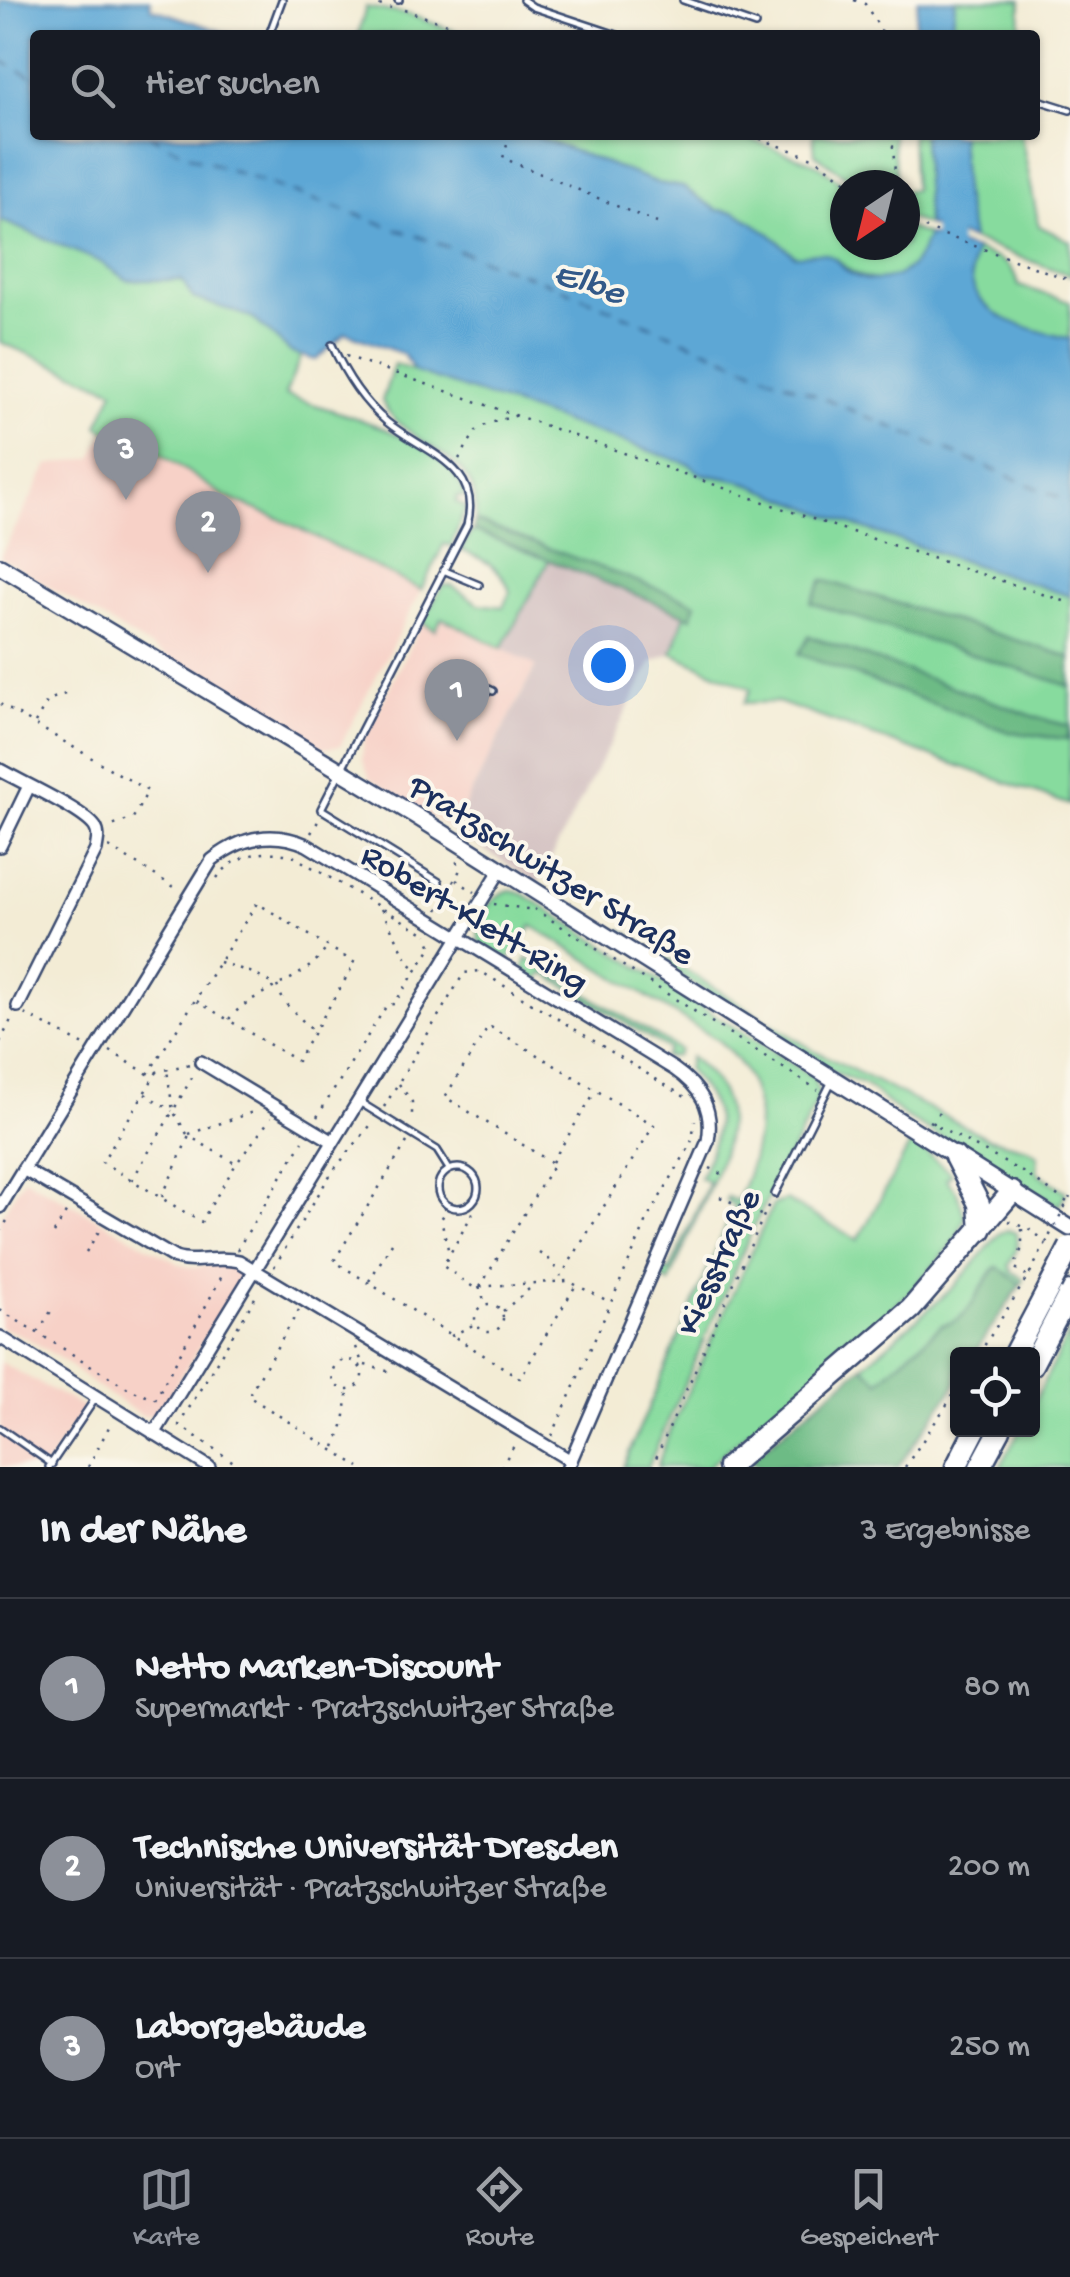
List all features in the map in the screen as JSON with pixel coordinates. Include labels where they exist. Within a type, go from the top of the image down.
[{"type":"highway","points":[[955,1157],[974,1188],[982,1218],[988,1223]]},
{"type":"highway","points":[[728,1467],[880,1338],[939,1280],[1012,1192]]},
{"type":"highway","points":[[1039,1347],[1063,1290],[1064,1249]]},
{"type":"highway","points":[[1019,1347],[1063,1290]]},
{"type":"highway","points":[[956,1467],[971,1437]]},
{"type":"highway","points":[[980,1467],[996,1437]]},
{"type":"street","name":"Pratzschwitzer Straße","points":[[0,566],[501,869],[829,1087],[955,1157],[1070,1228]]},
{"type":"street","points":[[0,770],[84,817],[97,836],[96,850],[18,1006]]},
{"type":"street","points":[[0,846],[29,786]]},
{"type":"street","name":"Robert-Klett-Ring","points":[[0,1207],[212,860],[234,845],[265,837],[304,844],[693,1082],[703,1097],[711,1127],[699,1164],[569,1464]]},
{"type":"street","points":[[154,1434],[501,869]]},
{"type":"street","points":[[201,1062],[332,1141]]},
{"type":"street","points":[[23,1169],[184,1261],[232,1258],[254,1269],[547,1446],[569,1464]]},
{"type":"street","points":[[0,1337],[209,1467]]},
{"type":"lane","points":[[271,30],[282,0]]},
{"type":"lane","points":[[523,0],[533,8],[601,30]]},
{"type":"lane","points":[[683,0],[754,25]]},
{"type":"lane","points":[[1040,101],[1070,110]]},
{"type":"lane","points":[[334,348],[346,376],[386,421],[450,465],[467,485],[470,511],[459,542],[322,804],[324,813],[440,882]]},
{"type":"lane","points":[[443,570],[479,585]]},
{"type":"lane","points":[[452,671],[493,691]]},
{"type":"lane","name":"Kiesstraße","points":[[775,1194],[829,1087]]},
{"type":"lane","points":[[357,1100],[437,1150],[450,1169]]},
{"type":"lane","points":[[462,1168],[476,1179],[478,1192],[467,1206],[449,1206],[440,1199],[440,1177],[450,1169],[462,1168]]},
{"type":"lane","points":[[0,1428],[50,1465],[96,1396]]},
{"type":"path","points":[[359,0],[411,11],[466,30]]},
{"type":"path","points":[[854,0],[865,4],[882,30]]},
{"type":"path","points":[[508,140],[503,158],[656,223]]},
{"type":"path","points":[[764,140],[818,160],[831,170]]},
{"type":"path","points":[[892,140],[895,170]]},
{"type":"path","points":[[920,226],[1070,280]]},
{"type":"path","points":[[334,348],[827,524],[1070,603]]},
{"type":"path","points":[[450,465],[464,457],[476,431],[522,414]]},
{"type":"path","points":[[34,724],[48,700],[71,692]]},
{"type":"path","points":[[0,704],[148,791],[132,818],[97,836],[189,896]]},
{"type":"path","points":[[407,800],[416,782]]},
{"type":"path","points":[[304,844],[324,813]]},
{"type":"path","points":[[432,922],[460,870],[459,862],[446,853]]},
{"type":"path","points":[[155,1400],[232,1258],[310,1128],[387,1005],[401,997],[432,947],[429,938],[294,856],[252,854],[233,862],[213,883]]},
{"type":"path","points":[[532,889],[534,910],[829,1087]]},
{"type":"path","points":[[148,1074],[219,962],[257,903],[355,964],[297,1062],[195,1000]]},
{"type":"path","points":[[382,908],[380,911],[410,964],[418,970]]},
{"type":"path","points":[[228,1020],[247,1001],[293,980],[316,962],[328,946]]},
{"type":"path","points":[[219,962],[277,986],[294,1015],[314,1032]]},
{"type":"path","points":[[240,1467],[179,1425],[332,1172],[380,1114],[464,972],[480,972],[688,1098]]},
{"type":"path","points":[[0,1042],[18,1006],[25,1014],[148,1074],[201,1062]]},
{"type":"path","points":[[485,1305],[480,1287],[554,1164],[445,1098],[489,1026],[654,1124],[563,1279]]},
{"type":"path","points":[[132,1180],[201,1062]]},
{"type":"path","points":[[167,1070],[173,1112]]},
{"type":"path","points":[[157,1072],[102,1162],[201,1222],[236,1164],[277,1108]]},
{"type":"path","points":[[398,1083],[412,1102],[410,1133],[334,1261],[520,1378],[576,1285]]},
{"type":"path","points":[[551,1163],[596,1090]]},
{"type":"path","points":[[144,1093],[173,1112],[188,1135],[236,1164]]},
{"type":"path","points":[[161,1198],[188,1135],[252,1112],[260,1098]]},
{"type":"path","points":[[920,1116],[1024,1173],[1070,1204]]},
{"type":"path","points":[[547,1446],[650,1214],[692,1144],[696,1117]]},
{"type":"path","points":[[699,1164],[728,1177]]},
{"type":"path","name":"Kiesstraße","points":[[652,1467],[775,1194]]},
{"type":"path","points":[[720,1196],[762,1216]]},
{"type":"path","points":[[983,1347],[1029,1275],[1070,1197]]},
{"type":"path","points":[[54,1233],[74,1199]]},
{"type":"path","points":[[449,1206],[441,1219],[450,1255]]},
{"type":"path","points":[[467,1206],[474,1212],[443,1266],[473,1288],[563,1279]]},
{"type":"path","points":[[86,1252],[107,1218]]},
{"type":"path","points":[[988,1223],[1023,1226],[1064,1249]]},
{"type":"path","points":[[1023,1226],[1022,1248],[1014,1267],[1029,1275]]},
{"type":"path","points":[[368,1282],[392,1243]]},
{"type":"path","points":[[539,1253],[550,1260],[563,1279],[611,1303]]},
{"type":"path","points":[[502,1312],[536,1283]]},
{"type":"path","points":[[305,1300],[248,1396],[360,1467]]},
{"type":"path","points":[[485,1305],[502,1312],[503,1321],[495,1332],[486,1332],[476,1323],[478,1310],[485,1305]]},
{"type":"path","points":[[37,1333],[53,1308]]},
{"type":"path","points":[[0,1310],[131,1390],[174,1403]]},
{"type":"path","points":[[451,1336],[476,1323]]},
{"type":"path","points":[[347,1390],[359,1384],[362,1375],[348,1327]]},
{"type":"path","points":[[347,1390],[334,1383],[334,1368],[346,1360],[388,1371],[397,1356]]},
{"type":"path","points":[[335,1448],[344,1424],[347,1390]]},
{"type":"path","points":[[905,1467],[950,1400]]},
{"type":"path","points":[[88,1467],[111,1423]]},
{"type":"path","points":[[501,1467],[523,1432]]},
{"type":"shaded area","points":[[105,431],[163,455],[225,497],[280,519],[421,590],[340,746],[325,748],[312,744],[0,557],[48,465],[92,458]]},
{"type":"shaded area","points":[[549,560],[685,614],[672,653],[652,662],[538,883],[452,830],[536,666],[502,648]]},
{"type":"shaded area","points":[[442,618],[536,665],[452,830],[370,778],[362,758],[364,739],[422,622],[435,630]]},
{"type":"shaded area","points":[[24,1178],[181,1265],[194,1268],[237,1264],[247,1271],[158,1414],[143,1416],[24,1336],[0,1327],[0,1218]]},
{"type":"shaded area","points":[[0,1362],[85,1408],[45,1467],[0,1467]]},
{"type":"green space","points":[[955,0],[1021,0],[1020,30],[952,30]]},
{"type":"green space","points":[[366,7],[410,15],[451,30],[359,30]]},
{"type":"green space","points":[[544,140],[752,140],[817,164],[830,174],[830,258],[795,256],[736,212],[717,210],[683,187],[658,183]]},
{"type":"green space","points":[[814,140],[892,140],[896,170],[837,170],[815,154]]},
{"type":"green space","points":[[911,140],[923,140],[927,225],[920,222],[920,170],[913,170]]},
{"type":"green space","points":[[960,140],[1022,140],[1039,226],[1070,241],[1070,275],[972,240]]},
{"type":"green space","points":[[0,220],[99,261],[127,280],[183,280],[193,298],[252,317],[292,353],[301,356],[285,395],[389,431],[439,459],[456,477],[465,497],[458,496],[456,502],[466,507],[451,546],[444,544],[421,590],[280,519],[225,497],[163,455],[105,431],[98,426],[114,390],[0,342]]},
{"type":"green space","points":[[920,232],[928,235],[920,252]]},
{"type":"green space","points":[[975,250],[1008,266],[1019,286],[1070,302],[1070,339],[1027,328],[987,307],[972,282]]},
{"type":"green space","points":[[838,260],[916,260],[905,272],[885,280],[864,277]]},
{"type":"green space","points":[[394,364],[689,464],[705,475],[741,481],[859,527],[1070,596],[1070,657],[823,580],[811,602],[1070,686],[1070,726],[809,636],[799,654],[1067,739],[1070,728],[1070,805],[778,702],[744,703],[751,689],[672,653],[685,614],[691,616],[695,603],[475,521],[475,498],[468,480],[456,465],[408,431],[382,401]]},
{"type":"green space","points":[[475,521],[696,603],[691,617],[473,530]]},
{"type":"green space","points":[[473,530],[549,560],[502,648],[442,618],[435,630],[422,622],[443,585],[452,586],[479,604],[503,607],[510,592],[503,577],[485,561],[461,550]]},
{"type":"green space","points":[[823,580],[1070,657],[1070,686],[811,603]]},
{"type":"green space","points":[[809,636],[1070,726],[1067,739],[1009,732],[799,654]]},
{"type":"green space","points":[[510,890],[520,892],[813,1077],[819,1093],[756,1222],[648,1467],[623,1467],[735,1206],[726,1201],[727,1197],[737,1201],[746,1179],[757,1137],[755,1097],[736,1059],[719,1041],[532,926],[509,959],[480,944],[479,928],[485,912],[496,898]]},
{"type":"green space","points":[[622,930],[810,1048],[988,1138],[1027,1148],[1038,1155],[1037,1172],[1066,1192],[1059,1206],[904,1116],[865,1085],[833,1072],[618,936]]},
{"type":"green space","points":[[527,958],[679,1050],[676,1056],[664,1057],[668,1049],[544,973],[538,981],[524,968]]},
{"type":"green space","points":[[690,1057],[720,1089],[728,1122],[721,1157],[669,1283],[659,1275],[662,1269],[670,1271],[709,1182],[700,1178],[716,1132],[714,1109],[687,1069]]},
{"type":"green space","points":[[912,1141],[952,1174],[946,1179],[957,1192],[965,1218],[954,1243],[864,1335],[707,1467],[657,1467],[773,1205],[786,1200],[858,1240]]},
{"type":"green space","points":[[1000,1233],[1016,1233],[1017,1249],[1009,1266],[1024,1279],[1021,1284],[997,1267],[961,1316],[942,1325],[878,1382],[863,1366],[955,1286]]},
{"type":"green space","points":[[998,1267],[1021,1284],[979,1347],[950,1347],[950,1393],[898,1467],[758,1467],[749,1460],[863,1366],[879,1381],[942,1325],[961,1316]]},
{"type":"green space","points":[[1070,1330],[1070,1467],[1000,1467],[1016,1437],[1040,1437],[1040,1390]]},
{"type":"water","name":"Elbe","points":[[0,0],[150,0],[151,8],[217,30],[30,30],[30,140],[544,140],[658,183],[683,187],[717,210],[736,212],[795,256],[828,255],[830,260],[862,278],[881,280],[906,270],[920,260],[928,235],[975,250],[972,282],[987,307],[1027,328],[1070,339],[1070,596],[859,527],[741,481],[700,473],[689,464],[415,372],[403,354],[346,333],[316,360],[292,353],[252,317],[193,298],[182,280],[127,280],[99,261],[0,220]]},
{"type":"water","points":[[918,0],[955,0],[952,30],[915,30]]},
{"type":"water","points":[[923,140],[960,140],[972,240],[927,225]]},
{"type":"waterway","points":[[938,140],[947,241],[944,274]]},
{"type":"ferry route","points":[[0,60],[30,75]]},
{"type":"ferry route","points":[[159,140],[188,155],[544,281],[1070,502]]},
{"type":"place","name":"Laborgebäude","points":[[126,500]]},
{"type":"place","name":"Technische Universität Dresden","points":[[208,573]]},
{"type":"place","name":"Netto Marken-Discount","points":[[457,741]]}]
